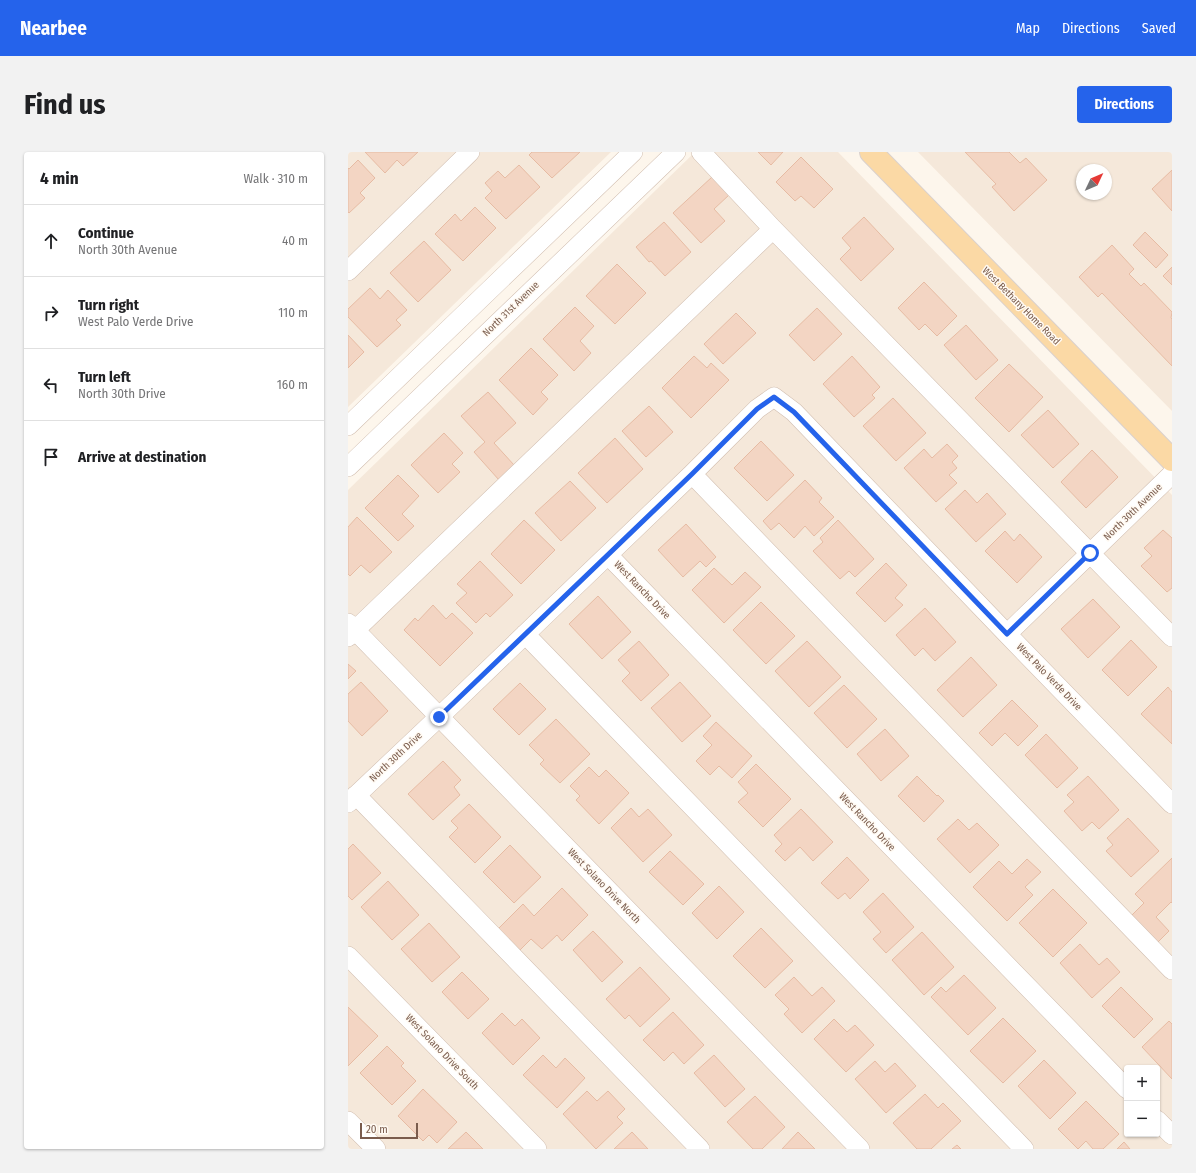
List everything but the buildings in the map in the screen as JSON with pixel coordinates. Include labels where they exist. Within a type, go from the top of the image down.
[{"type":"main road","name":"West Bethany Home Road","points":[[871,152],[1172,460]]},
{"type":"street","points":[[348,271],[470,152]]},
{"type":"street","points":[[348,426],[633,152]]},
{"type":"street","name":"North 31st Avenue","points":[[348,467],[676,152]]},
{"type":"street","points":[[701,152],[773,229],[1172,637]]},
{"type":"street","points":[[350,630],[773,229]]},
{"type":"street","points":[[501,280],[521,300]]},
{"type":"street","name":"North 30th Drive","points":[[352,799],[526,634],[692,474],[757,409],[774,397]]},
{"type":"street","name":"West Palo Verde Drive","points":[[774,397],[794,412],[1172,804]]},
{"type":"street","points":[[692,474],[1172,970]]},
{"type":"street","name":"North 30th Avenue","points":[[1007,634],[1172,474]]},
{"type":"street","name":"West Rancho Drive","points":[[608,555],[1124,1086]]},
{"type":"street","name":"West Solano Drive North","points":[[350,630],[439,717],[860,1149]]},
{"type":"street","points":[[526,634],[1024,1149]]},
{"type":"street","points":[[352,799],[700,1149]]},
{"type":"street","name":"West Solano Drive South","points":[[348,956],[537,1149]]},
{"type":"street","points":[[348,1120],[376,1149]]},
{"type":"street","points":[[1160,1123],[1172,1136]]},
{"type":"shaded area","points":[[348,152],[611,152],[348,407]]},
{"type":"shaded area","points":[[695,152],[838,152],[1172,495],[1172,1149],[348,1149],[348,490]]},
{"type":"shaded area","points":[[918,152],[1172,152],[1172,411]]},
{"type":"route","points":[[439,717],[692,474],[757,409],[774,397],[794,412],[1007,634],[1090,553]]}]
